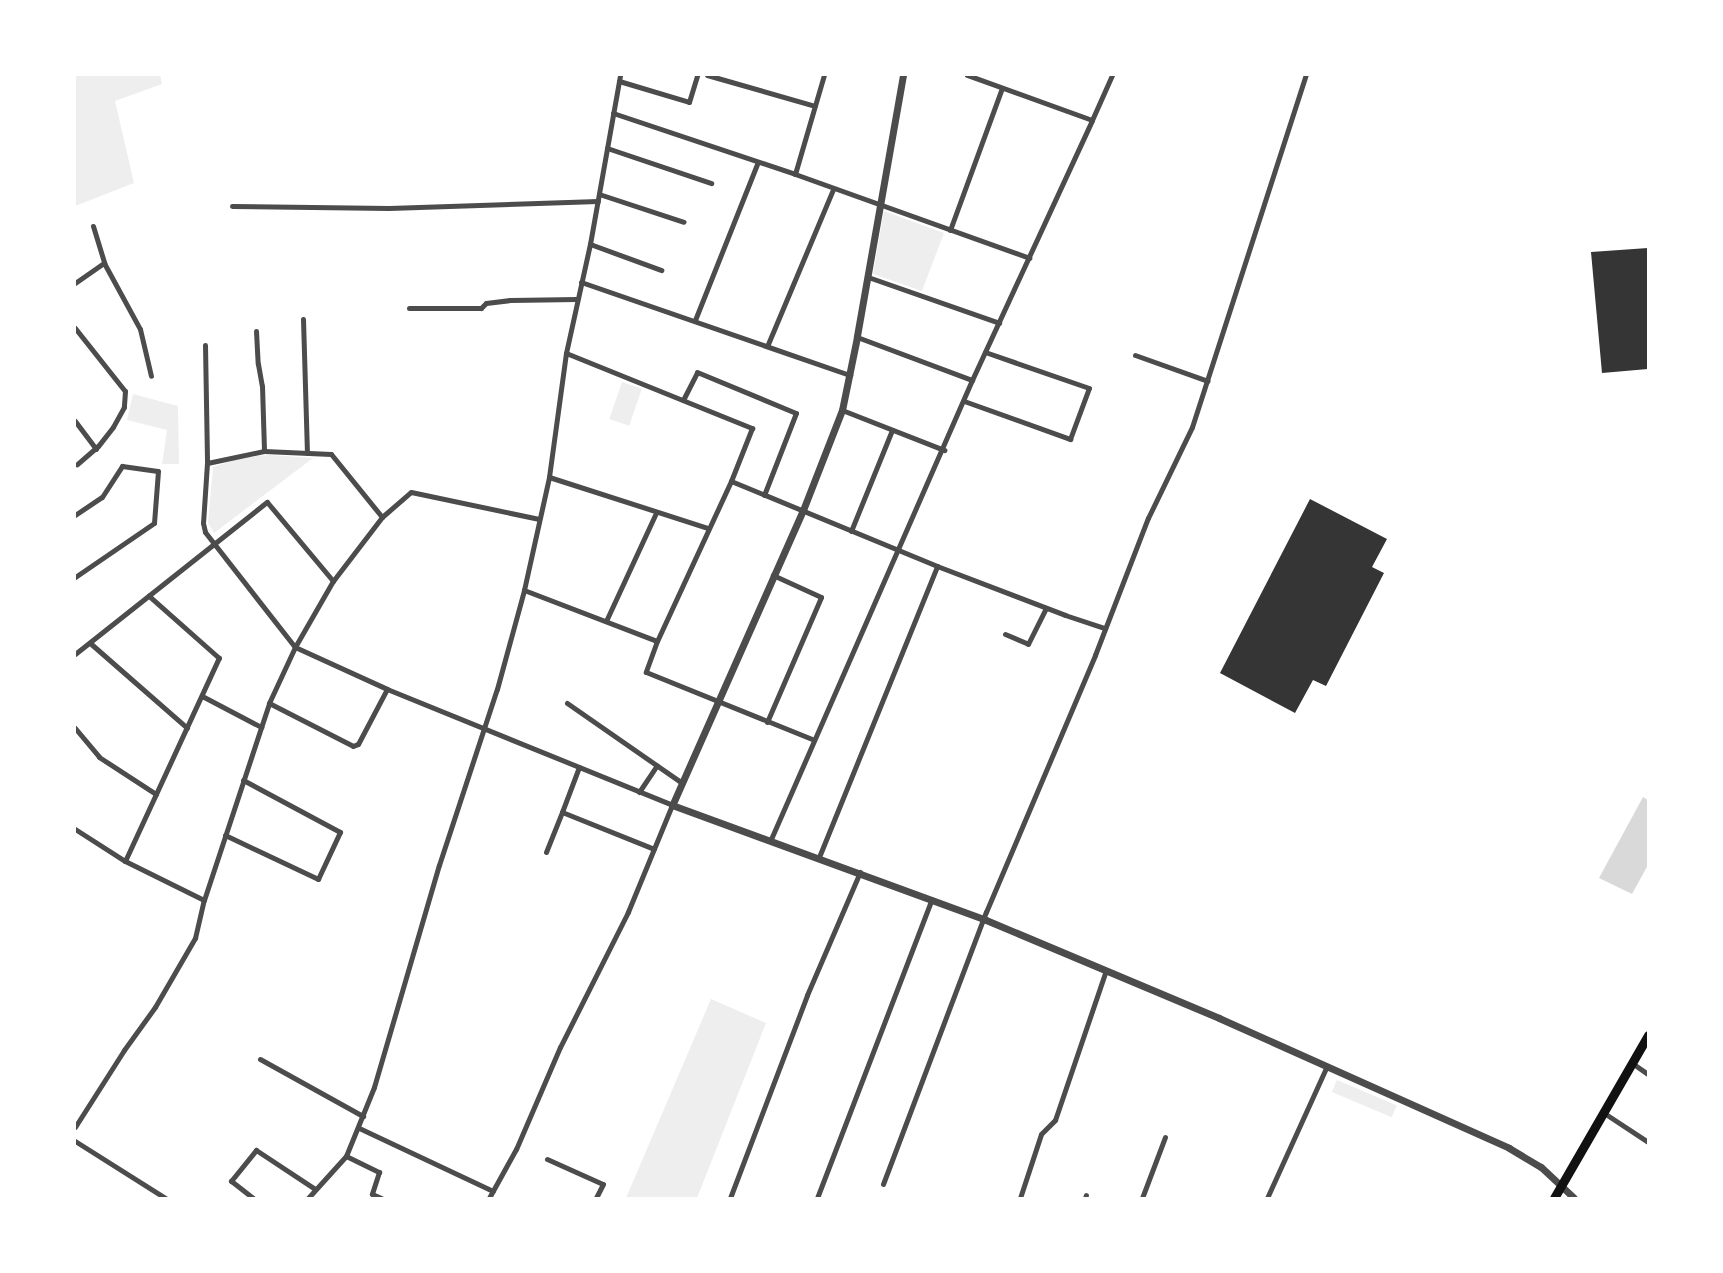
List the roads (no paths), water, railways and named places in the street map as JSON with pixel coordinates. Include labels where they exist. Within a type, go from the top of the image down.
[{"type":"main road","points":[[1554,1198],[1647,1039]]},
{"type":"street","points":[[308,1198],[346,1156],[383,1064],[439,865],[485,730],[524,590],[549,477],[566,352],[590,244],[620,78],[689,102],[697,75]]},
{"type":"street","points":[[707,75],[815,106]]},
{"type":"street","points":[[795,174],[824,75]]},
{"type":"street","points":[[489,1198],[516,1149],[560,1047],[628,912],[672,805],[803,510],[842,410],[903,75]]},
{"type":"street","points":[[967,75],[1092,120]]},
{"type":"street","points":[[771,839],[944,450],[972,380],[1112,75]]},
{"type":"street","points":[[883,1184],[986,920],[986,912],[1148,518],[1192,427],[1306,75]]},
{"type":"street","points":[[950,230],[1002,88]]},
{"type":"street","points":[[613,113],[795,174],[1029,258]]},
{"type":"street","points":[[607,148],[711,183]]},
{"type":"street","points":[[695,320],[758,162]]},
{"type":"street","points":[[768,344],[833,189]]},
{"type":"street","points":[[599,194],[684,222]]},
{"type":"street","points":[[232,206],[389,208],[598,201]]},
{"type":"street","points":[[93,226],[104,263],[140,329],[151,376]]},
{"type":"street","points":[[590,244],[661,270]]},
{"type":"street","points":[[75,283],[104,263]]},
{"type":"street","points":[[868,277],[999,323]]},
{"type":"street","points":[[581,282],[768,344],[850,375]]},
{"type":"street","points":[[409,309],[481,309],[486,303],[510,300],[577,299]]},
{"type":"street","points":[[303,319],[307,453]]},
{"type":"street","points":[[75,328],[125,391],[124,407],[113,427],[96,448],[77,464]]},
{"type":"street","points":[[256,331],[262,386],[264,451]]},
{"type":"street","points":[[857,337],[972,380]]},
{"type":"street","points":[[205,345],[207,463],[203,523],[212,543],[295,647],[387,689],[639,792],[932,899],[1106,970],[1509,1148],[1542,1167],[1574,1198]]},
{"type":"street","points":[[566,352],[752,428],[731,481],[657,641],[646,672],[814,740]]},
{"type":"street","points":[[964,401],[1070,439],[1089,388],[985,352]]},
{"type":"street","points":[[1135,355],[1208,381]]},
{"type":"street","points":[[683,400],[697,372],[796,413],[764,495]]},
{"type":"street","points":[[842,410],[944,450]]},
{"type":"street","points":[[75,421],[96,448]]},
{"type":"street","points":[[851,531],[892,430]]},
{"type":"street","points":[[207,463],[226,456],[264,451],[331,454],[382,517]]},
{"type":"street","points":[[75,515],[102,497],[122,466],[158,471],[154,523],[75,577]]},
{"type":"street","points":[[549,477],[708,528]]},
{"type":"street","points":[[731,481],[937,566],[1104,628]]},
{"type":"street","points":[[75,1127],[124,1050],[155,1007],[195,938],[204,900],[269,703],[295,647],[333,581],[382,517],[411,492],[539,519]]},
{"type":"street","points":[[75,654],[212,543],[267,502],[333,581]]},
{"type":"street","points":[[606,621],[656,513]]},
{"type":"street","points":[[819,856],[937,566]]},
{"type":"street","points":[[767,722],[821,597],[773,575]]},
{"type":"street","points":[[524,590],[657,641]]},
{"type":"street","points":[[125,861],[218,663],[218,654],[149,596]]},
{"type":"street","points":[[1005,634],[1028,644],[1046,608]]},
{"type":"street","points":[[90,643],[187,728]]},
{"type":"street","points":[[269,703],[353,746],[358,744],[387,689]]},
{"type":"street","points":[[202,696],[261,727]]},
{"type":"street","points":[[567,703],[682,783]]},
{"type":"street","points":[[75,728],[99,758],[156,794]]},
{"type":"street","points":[[639,792],[657,765]]},
{"type":"street","points":[[546,852],[579,767]]},
{"type":"street","points":[[225,834],[318,879],[340,832],[243,780]]},
{"type":"street","points":[[562,812],[654,849]]},
{"type":"street","points":[[75,829],[125,861],[204,900]]},
{"type":"street","points":[[730,1198],[807,994],[860,872]]},
{"type":"street","points":[[817,1198],[932,899]]},
{"type":"street","points":[[1020,1198],[1041,1134],[1055,1120],[1106,970]]},
{"type":"street","points":[[260,1059],[363,1116]]},
{"type":"street","points":[[1632,1063],[1648,1074]]},
{"type":"street","points":[[1268,1198],[1327,1066]]},
{"type":"street","points":[[1604,1113],[1648,1142]]},
{"type":"street","points":[[359,1128],[493,1191]]},
{"type":"street","points":[[1142,1198],[1165,1137]]},
{"type":"street","points":[[75,1141],[165,1198]]},
{"type":"street","points":[[253,1198],[231,1181],[256,1150],[315,1189]]},
{"type":"street","points":[[346,1156],[379,1172],[372,1194],[381,1198]]},
{"type":"street","points":[[547,1159],[603,1184],[596,1198]]}]
